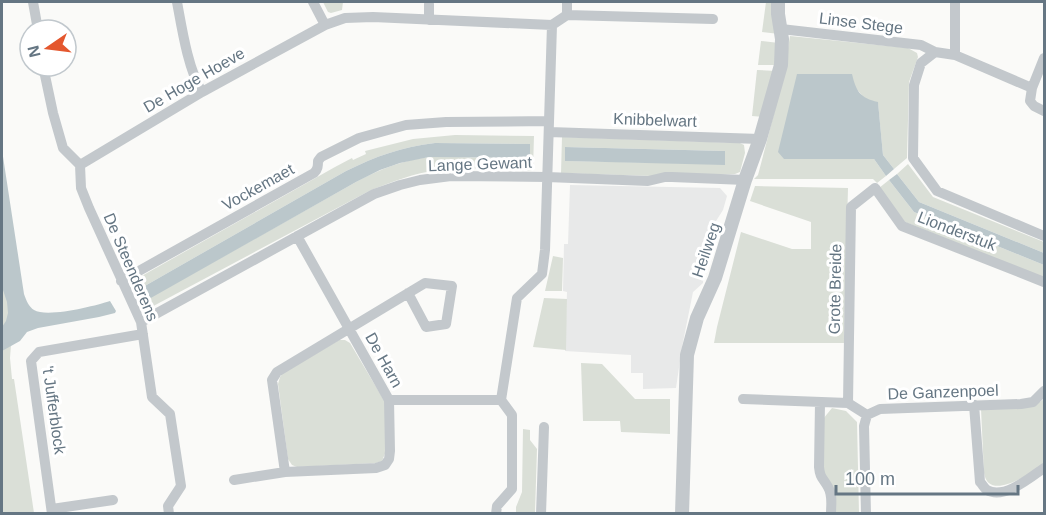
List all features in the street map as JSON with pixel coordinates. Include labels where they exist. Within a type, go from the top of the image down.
[{"type":"street","points":[[33,2],[36,18]]},
{"type":"street","points":[[177,2],[196,82],[202,92]]},
{"type":"street","points":[[313,2],[325,25]]},
{"type":"street","points":[[429,2],[429,20]]},
{"type":"street","points":[[567,2],[567,15]]},
{"type":"street","name":"Heilweg","points":[[682,513],[687,355],[697,318],[715,278],[760,139],[781,65],[783,39],[778,2]]},
{"type":"street","points":[[955,2],[955,55]]},
{"type":"street","points":[[496,513],[496,506],[512,489],[512,415],[501,400],[517,298],[542,274],[545,250],[552,25],[567,15],[713,19]]},
{"type":"street","name":"De Hoge Hoeve","points":[[80,165],[202,92],[325,25],[345,18],[552,25]]},
{"type":"street","name":"Linse Stege","points":[[781,29],[921,45],[935,52],[955,55],[1032,88]]},
{"type":"street","points":[[935,52],[921,63],[914,85],[913,158],[937,190],[1044,236]]},
{"type":"street","points":[[1044,58],[1032,88],[1030,101],[1044,111]]},
{"type":"street","points":[[46,78],[63,148],[80,165]]},
{"type":"street","name":"Vockemaet","points":[[121,281],[314,173],[321,157],[359,138],[380,131],[423,123],[455,121],[549,127]]},
{"type":"street","name":"Knibbelwart","points":[[549,127],[760,139]]},
{"type":"street","name":"De Steenderens","points":[[80,165],[81,188],[141,322],[152,397],[170,414],[181,486],[168,506],[169,513]]},
{"type":"street","name":"Lange Gewant","points":[[141,322],[374,194],[420,180],[451,176],[648,181],[665,177],[745,180]]},
{"type":"street","name":"Lionderstuk","points":[[875,188],[902,225],[1044,282]]},
{"type":"street","name":"Grote Breide","points":[[848,403],[851,207],[875,188]]},
{"type":"street","name":"De Harn","points":[[297,236],[389,400],[501,400]]},
{"type":"street","points":[[285,472],[272,380],[277,372],[408,293],[425,283],[452,286],[446,324],[426,327],[408,293]]},
{"type":"street","name":"'t Jufferblock","points":[[113,500],[52,511],[31,361],[39,352],[143,334]]},
{"type":"street","name":"De Ganzenpoel","points":[[866,513],[864,426],[867,415],[880,409],[1021,404],[1033,402],[1044,391]]},
{"type":"street","points":[[743,399],[848,403],[867,415]]},
{"type":"street","points":[[234,480],[285,472],[376,468],[385,465],[390,451],[389,400]]},
{"type":"street","points":[[820,403],[819,468],[820,477],[828,486],[831,496],[831,513]]},
{"type":"street","points":[[974,405],[980,482],[987,489],[997,492],[1011,489],[1044,468]]},
{"type":"street","points":[[542,513],[544,428]]},
{"type":"shaded area","points":[[323,2],[343,2],[342,10],[328,12]]},
{"type":"shaded area","points":[[766,2],[775,2],[779,34],[762,32]]},
{"type":"shaded area","points":[[790,36],[908,48],[917,53],[918,57],[909,82],[907,158],[894,169],[883,155],[878,103],[865,99],[855,87],[797,75],[874,159],[886,176],[877,183],[873,179],[754,179],[758,175],[772,123]]},
{"type":"shaded area","points":[[761,41],[779,43],[776,65],[758,65]]},
{"type":"shaded area","points":[[757,70],[776,71],[764,117],[752,116]]},
{"type":"shaded area","points":[[797,74],[852,74],[860,93],[878,102],[883,155],[894,169],[886,176],[874,159],[784,159],[778,152]]},
{"type":"shaded area","points":[[455,135],[534,136],[533,169],[531,171],[449,169],[420,173],[395,181],[371,190],[144,311],[131,282],[335,167],[366,154],[365,151],[413,139]],"holes":[[[435,143],[530,144],[530,157],[431,157],[392,166],[356,182],[149,298],[143,287],[346,171],[379,157],[411,147]]]},
{"type":"shaded area","points":[[562,137],[740,143],[744,145],[745,153],[740,172],[735,174],[651,176],[561,173]],"holes":[[[565,147],[725,151],[725,164],[565,161]]]},
{"type":"shaded area","points":[[435,143],[530,144],[530,158],[429,157],[380,170],[149,299],[143,287],[346,171],[389,153]]},
{"type":"shaded area","points":[[565,147],[725,151],[725,165],[565,161]]},
{"type":"shaded area","points":[[2,150],[24,294],[29,305],[34,310],[49,313],[94,306],[110,301],[116,311],[99,317],[38,328],[27,332],[20,341],[2,351],[2,327],[8,313],[2,287]]},
{"type":"shaded area","points":[[908,164],[933,197],[1044,242],[1044,253],[919,202],[897,174]]},
{"type":"shaded area","points":[[897,174],[919,202],[1044,253],[1044,265],[914,212],[889,180]]},
{"type":"shaded area","points":[[889,180],[914,212],[1044,265],[1044,278],[905,222],[879,188]]},
{"type":"shaded area","points":[[570,185],[720,188],[727,196],[723,210],[716,221],[712,241],[707,241],[703,283],[693,292],[676,388],[643,389],[643,373],[631,373],[631,355],[565,351],[567,292],[563,291],[564,244],[568,244]]},
{"type":"shaded area","points":[[755,186],[848,188],[844,343],[714,343],[741,232],[792,249],[811,249],[811,222],[750,201]]},
{"type":"shaded area","points":[[2,236],[13,318],[10,358],[12,379],[14,379],[34,513],[2,513]]},
{"type":"shaded area","points":[[553,256],[563,258],[562,291],[545,291]]},
{"type":"shaded area","points":[[544,298],[567,299],[566,350],[533,347]]},
{"type":"shaded area","points":[[339,340],[350,343],[385,402],[386,451],[382,461],[376,463],[297,467],[292,465],[288,459],[278,384],[280,377]]},
{"type":"shaded area","points":[[581,363],[602,364],[635,399],[670,399],[670,434],[621,432],[620,421],[583,421]]},
{"type":"shaded area","points":[[1044,399],[1044,464],[1011,483],[994,485],[988,482],[984,473],[981,409],[1040,402]]},
{"type":"shaded area","points":[[832,408],[846,411],[857,422],[859,513],[835,513],[823,475],[823,419]]},
{"type":"shaded area","points":[[523,429],[530,430],[530,440],[537,449],[535,513],[516,513],[522,492]]}]
